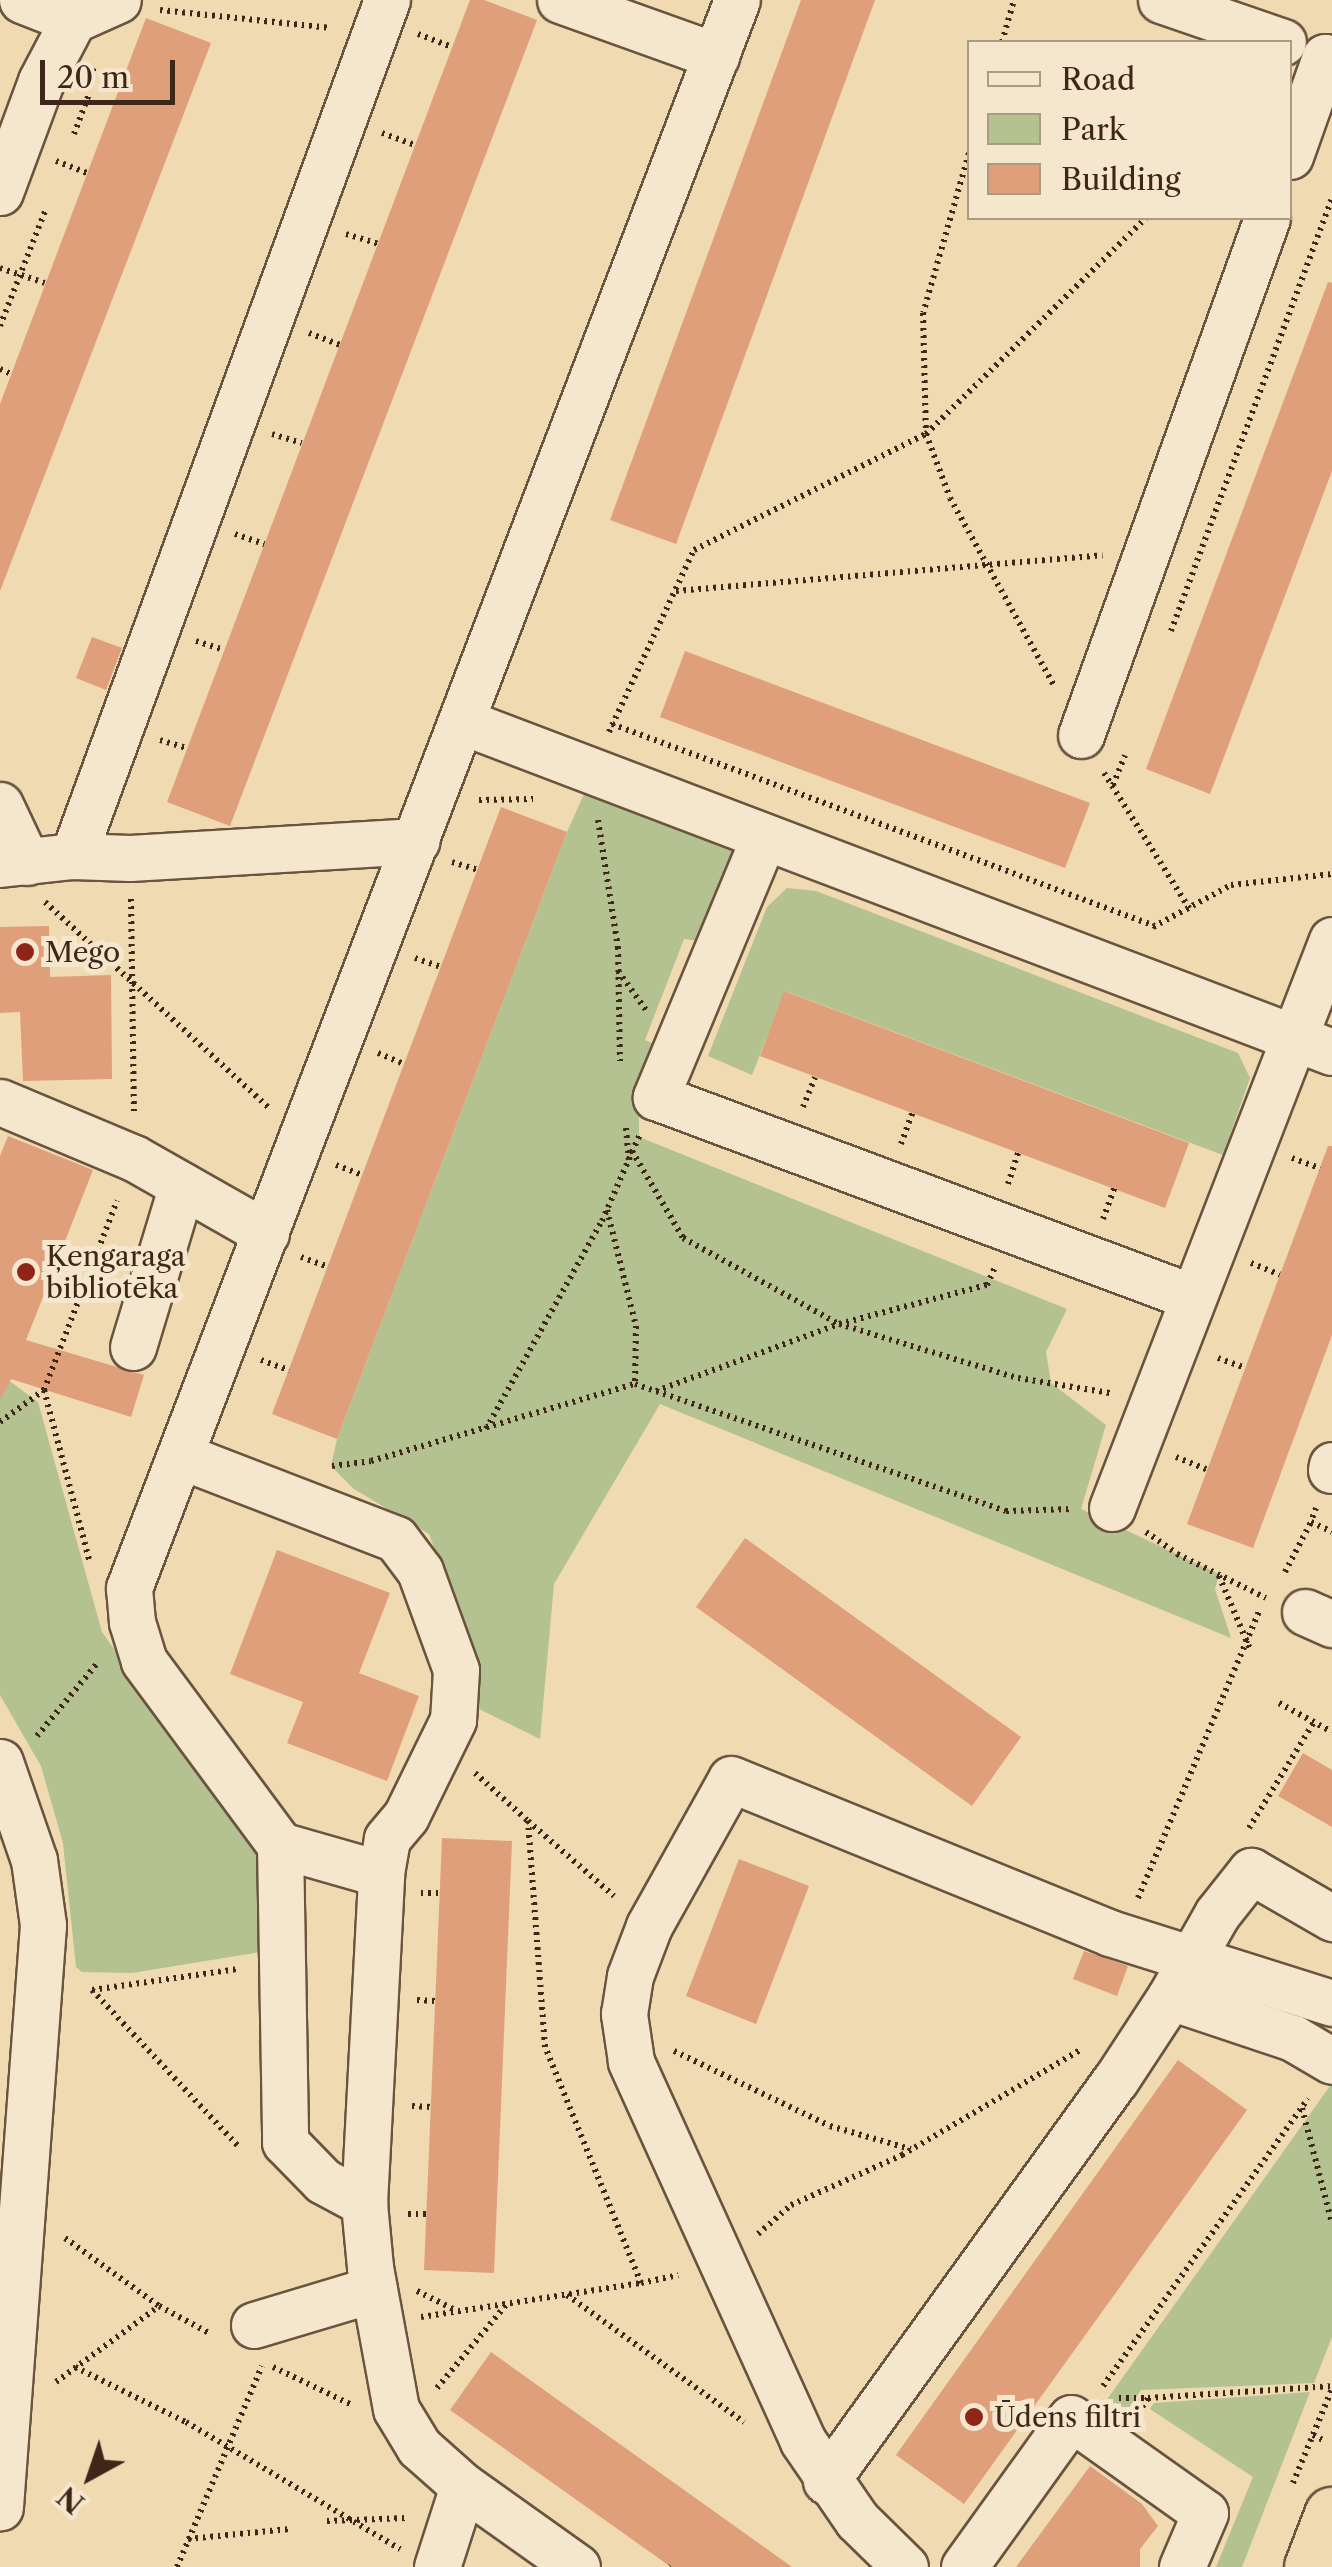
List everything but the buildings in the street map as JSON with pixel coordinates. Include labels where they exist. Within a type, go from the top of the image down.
[{"type":"highway","points":[[1312,2567],[1332,2516]]},
{"type":"street","points":[[22,0],[73,20],[136,4]]},
{"type":"street","points":[[560,0],[716,56]]},
{"type":"street","points":[[364,2203],[323,2181],[285,2142],[280,1845],[144,1661],[132,1622],[129,1588],[181,1456],[287,1236],[323,1142],[416,841],[737,0]]},
{"type":"street","points":[[1161,0],[1276,40]]},
{"type":"street","points":[[73,856],[381,16]]},
{"type":"street","points":[[0,192],[41,81],[73,20]]},
{"type":"street","points":[[1292,144],[1308,51]]},
{"type":"street","points":[[1081,735],[1267,220]]},
{"type":"street","points":[[461,721],[1314,1045]]},
{"type":"street","points":[[0,805],[10,864],[73,856],[130,858],[416,841]]},
{"type":"street","points":[[764,837],[634,1098],[1011,1229],[1192,1297]]},
{"type":"street","points":[[1112,1508],[1192,1297],[1314,1045],[1332,940]]},
{"type":"street","points":[[0,1102],[134,1158],[182,1186],[287,1236]]},
{"type":"street","points":[[133,1347],[182,1186]]},
{"type":"street","points":[[181,1456],[396,1538],[420,1570],[456,1670],[453,1720],[444,1745],[406,1816],[387,1839],[381,1874],[364,2203],[377,2306],[396,2409],[458,2501],[577,2567]]},
{"type":"street","points":[[0,2507],[43,1925],[15,1753]]},
{"type":"street","points":[[904,2567],[826,2481],[802,2442],[630,2062],[626,2027],[630,1976],[649,1926],[731,1779],[1122,1937],[1332,2004]]},
{"type":"street","points":[[280,1845],[381,1874]]},
{"type":"street","points":[[826,2481],[1163,2009],[1217,1914],[1251,1872],[1332,1918]]},
{"type":"street","points":[[1163,2009],[1293,2038],[1322,2077]]},
{"type":"street","points":[[268,2320],[377,2306]]},
{"type":"street","points":[[964,2567],[1071,2418],[1205,2512],[1182,2567]]},
{"type":"street","points":[[421,2560],[458,2501]]},
{"type":"path","points":[[1003,40],[1014,0]]},
{"type":"path","points":[[136,4],[204,18],[381,16]]},
{"type":"path","points":[[967,163],[922,313],[926,434],[950,498],[1081,735],[1189,908]]},
{"type":"path","points":[[1168,639],[1332,197]]},
{"type":"path","points":[[486,1429],[607,1210],[632,1151],[634,1098],[618,947],[591,770],[694,550],[926,434],[1144,220]]},
{"type":"path","points":[[0,268],[45,283]]},
{"type":"path","points":[[0,370],[12,374]]},
{"type":"path","points":[[674,591],[1147,552]]},
{"type":"path","points":[[612,724],[1155,926]]},
{"type":"path","points":[[473,816],[504,737]]},
{"type":"path","points":[[1113,786],[1126,750]]},
{"type":"path","points":[[449,878],[461,847]]},
{"type":"path","points":[[0,1422],[44,1390],[134,1158],[130,858]]},
{"type":"path","points":[[10,864],[134,984],[323,1142],[330,1184]]},
{"type":"path","points":[[1091,961],[1231,885],[1332,874]]},
{"type":"path","points":[[411,974],[424,942]]},
{"type":"path","points":[[373,1072],[386,1038]]},
{"type":"path","points":[[628,1160],[634,1098]]},
{"type":"path","points":[[632,1151],[683,1238],[840,1324],[1018,1378],[1154,1400]]},
{"type":"path","points":[[1291,1158],[1320,1168]]},
{"type":"path","points":[[607,1210],[636,1326],[635,1384]]},
{"type":"path","points":[[654,1392],[840,1324],[987,1284],[1011,1229]]},
{"type":"path","points":[[287,1236],[294,1274]]},
{"type":"path","points":[[254,1378],[268,1342]]},
{"type":"path","points":[[1213,1356],[1246,1368]]},
{"type":"path","points":[[312,1466],[372,1462],[635,1384],[1006,1511],[1112,1508],[1178,1554],[1303,1612]]},
{"type":"path","points":[[44,1390],[95,1580]]},
{"type":"path","points":[[1173,1456],[1208,1470]]},
{"type":"path","points":[[1303,1612],[1310,1522]]},
{"type":"path","points":[[1219,1574],[1250,1649]]},
{"type":"path","points":[[1122,1937],[1257,1613],[1303,1612]]},
{"type":"path","points":[[15,1753],[132,1622]]},
{"type":"path","points":[[1279,1703],[1332,1732]]},
{"type":"path","points":[[1251,1872],[1234,1851],[1314,1722]]},
{"type":"path","points":[[444,1745],[649,1926]]},
{"type":"path","points":[[377,2306],[506,2304],[640,2283],[545,2047],[528,1821]]},
{"type":"path","points":[[80,1992],[284,1962]]},
{"type":"path","points":[[92,1990],[250,2158]]},
{"type":"path","points":[[722,2265],[790,2204],[912,2149],[1095,2042],[1163,2009]]},
{"type":"path","points":[[626,2027],[830,2126],[912,2149]]},
{"type":"path","points":[[1071,2418],[1095,2398],[1322,2077]]},
{"type":"path","points":[[1302,2108],[1332,2223]]},
{"type":"path","points":[[566,2294],[761,2434]]},
{"type":"path","points":[[406,2426],[506,2304]]},
{"type":"path","points":[[49,2387],[159,2306]]},
{"type":"path","points":[[176,2567],[228,2447],[268,2320]]},
{"type":"path","points":[[75,2368],[228,2447],[421,2560]]},
{"type":"path","points":[[1114,2446],[1148,2398],[1332,2386]]},
{"type":"path","points":[[1313,2435],[1326,2441]]},
{"type":"path","points":[[328,2521],[458,2501]]},
{"type":"path","points":[[187,2539],[290,2530]]},
{"type":"green space","points":[[589,783],[748,844],[712,943],[684,939],[645,1040],[660,1047],[639,1110],[639,1137],[1067,1309],[1046,1352],[1051,1383],[1106,1425],[1081,1509],[1219,1574],[1215,1589],[1231,1638],[660,1404],[554,1584],[540,1739],[475,1707],[479,1667],[429,1534],[354,1489],[331,1466],[337,1439]]},
{"type":"green space","points":[[787,888],[816,891],[1238,1053],[1250,1078],[1223,1155],[785,991],[752,1075],[708,1056],[767,907]]},
{"type":"green space","points":[[0,1374],[38,1402],[102,1632],[264,1861],[260,1952],[132,1973],[82,1972],[76,1967],[63,1843],[41,1766],[0,1695]]},
{"type":"green space","points":[[1332,2083],[1332,2337],[1314,2383],[1141,2390],[1112,2433],[1100,2424],[1101,2408]]},
{"type":"green space","points":[[1310,2392],[1242,2567],[1216,2567],[1253,2477],[1150,2409],[1154,2403]]},
{"type":"place","name":"Mego","points":[[25,952]]},
{"type":"place","name":"Ķengaraga bibliotēka","points":[[26,1272]]},
{"type":"place","name":"Ūdens filtri","points":[[974,2417]]}]
